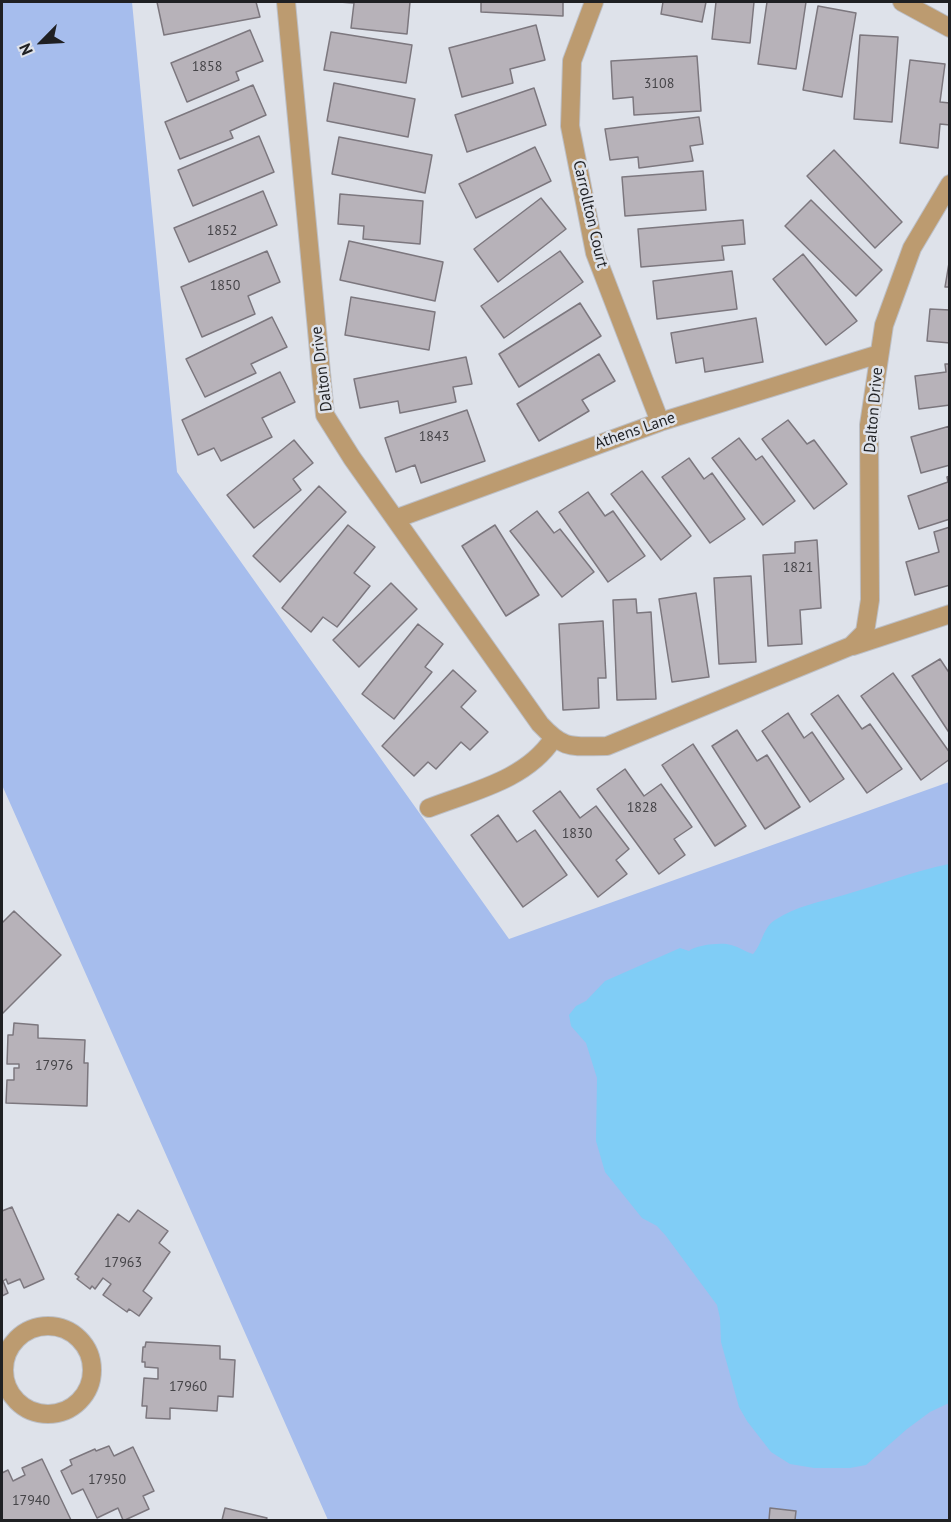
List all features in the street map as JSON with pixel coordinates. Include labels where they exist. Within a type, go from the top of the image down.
[{"type":"street","name":"Dalton Drive","points":[[286,2],[325,415],[394,519],[540,724],[554,739]]},
{"type":"street","name":"Carrollton Court","points":[[594,2],[572,61],[570,126],[596,253],[660,422]]},
{"type":"street","points":[[902,2],[950,28]]},
{"type":"street","name":"Dalton Drive","points":[[851,646],[864,632],[870,600],[869,425],[884,325],[912,248],[950,184]]},
{"type":"street","name":"Athens Lane","points":[[394,519],[660,422],[879,354]]},
{"type":"street","points":[[429,808],[518,774],[554,739],[570,746],[607,746],[851,646],[950,614]]},
{"type":"street","points":[[45,1326],[64,1329],[80,1340],[90,1358],[91,1377],[88,1387],[84,1396],[69,1409],[50,1414],[31,1411],[15,1400],[3,1384],[4,1363],[11,1344],[26,1331],[45,1326]]},
{"type":"shaded area","points":[[2,2],[132,2],[177,472],[509,939],[949,782],[949,1520],[328,1520],[2,785]]},
{"type":"shaded area","points":[[949,864],[949,1403],[930,1412],[907,1429],[866,1465],[850,1468],[814,1468],[790,1464],[771,1452],[739,1407],[721,1342],[717,1305],[666,1236],[657,1226],[642,1218],[605,1172],[596,1141],[597,1078],[586,1043],[571,1026],[569,1015],[605,981],[680,948],[689,951],[703,946],[727,944],[753,954],[771,923],[791,911],[909,874]]},
{"type":"building","points":[[157,2],[256,2],[260,17],[164,35]]},
{"type":"building","points":[[339,2],[410,2],[407,34],[351,28],[354,3]]},
{"type":"building","points":[[481,2],[563,2],[563,16],[481,12]]},
{"type":"building","points":[[663,2],[706,2],[702,22],[661,14]]},
{"type":"building","points":[[716,2],[754,2],[750,43],[712,39]]},
{"type":"building","points":[[767,2],[806,2],[796,69],[758,64]]},
{"type":"building","points":[[818,6],[856,13],[842,97],[803,90]]},
{"type":"building","points":[[536,25],[545,60],[510,69],[513,83],[462,97],[449,48]]},
{"type":"building","points":[[250,30],[263,61],[236,72],[239,80],[187,102],[171,63]]},
{"type":"building","points":[[331,32],[412,45],[406,83],[324,70]]},
{"type":"building","points":[[860,35],[898,37],[892,122],[854,119]]},
{"type":"building","points":[[697,56],[701,111],[634,115],[633,97],[613,99],[611,61]]},
{"type":"building","points":[[910,60],[945,64],[940,102],[950,103],[950,125],[940,124],[938,148],[900,143]]},
{"type":"building","points":[[334,83],[415,99],[408,137],[327,121]]},
{"type":"building","points":[[253,85],[266,115],[230,131],[233,138],[180,159],[165,122]]},
{"type":"building","points":[[534,88],[546,125],[467,152],[455,115]]},
{"type":"building","points":[[699,117],[703,144],[690,146],[693,161],[639,168],[638,157],[610,160],[605,129]]},
{"type":"building","points":[[259,136],[274,172],[193,206],[178,170]]},
{"type":"building","points":[[339,137],[432,155],[425,193],[332,174]]},
{"type":"building","points":[[535,147],[551,181],[476,218],[459,184]]},
{"type":"building","points":[[834,150],[902,222],[875,248],[807,176]]},
{"type":"building","points":[[703,171],[706,210],[625,216],[622,177]]},
{"type":"building","points":[[263,191],[277,225],[189,262],[174,228]]},
{"type":"building","points":[[340,194],[423,201],[420,244],[363,239],[364,226],[338,224]]},
{"type":"building","points":[[541,198],[566,229],[498,282],[474,249]]},
{"type":"building","points":[[811,200],[882,270],[856,296],[785,226]]},
{"type":"building","points":[[743,220],[745,244],[722,246],[724,260],[641,267],[638,229]]},
{"type":"building","points":[[349,241],[443,262],[435,301],[340,280]]},
{"type":"building","points":[[267,251],[280,282],[248,296],[255,314],[202,337],[181,287]]},
{"type":"building","points":[[560,251],[583,282],[504,338],[481,306]]},
{"type":"building","points":[[803,254],[857,321],[826,345],[773,279]]},
{"type":"building","points":[[950,257],[950,287],[945,287]]},
{"type":"building","points":[[732,271],[737,309],[657,319],[653,281]]},
{"type":"building","points":[[351,297],[435,312],[429,350],[345,335]]},
{"type":"building","points":[[580,303],[601,336],[519,387],[499,354]]},
{"type":"building","points":[[930,309],[950,310],[950,343],[927,341]]},
{"type":"building","points":[[272,317],[287,347],[251,364],[256,373],[205,397],[186,359]]},
{"type":"building","points":[[756,318],[763,362],[705,372],[703,358],[676,363],[671,333]]},
{"type":"building","points":[[599,354],[615,381],[582,400],[589,411],[539,441],[517,404]]},
{"type":"building","points":[[466,357],[472,384],[453,387],[456,402],[400,413],[398,401],[360,408],[354,379]]},
{"type":"building","points":[[945,364],[950,364],[950,405],[919,409],[915,376],[946,372]]},
{"type":"building","points":[[280,372],[295,402],[262,418],[272,437],[221,461],[214,448],[198,455],[182,420]]},
{"type":"building","points":[[467,410],[485,461],[421,483],[415,465],[396,472],[385,438]]},
{"type":"building","points":[[788,420],[807,444],[814,440],[847,484],[814,509],[762,439]]},
{"type":"building","points":[[950,426],[950,465],[921,473],[911,437]]},
{"type":"building","points":[[739,438],[756,460],[762,456],[795,501],[763,525],[712,458]]},
{"type":"building","points":[[294,440],[313,463],[293,479],[301,490],[254,528],[227,495]]},
{"type":"building","points":[[689,458],[704,479],[712,473],[745,519],[710,543],[662,477]]},
{"type":"building","points":[[642,471],[691,536],[661,560],[611,494]]},
{"type":"building","points":[[950,476],[950,519],[919,529],[908,496],[948,482],[947,477]]},
{"type":"building","points":[[319,486],[346,512],[280,582],[253,556]]},
{"type":"building","points":[[588,492],[605,516],[613,511],[645,556],[608,582],[559,512]]},
{"type":"building","points":[[537,511],[554,533],[560,529],[594,572],[562,597],[510,531]]},
{"type":"building","points":[[348,525],[375,547],[354,573],[370,586],[337,627],[323,617],[311,632],[282,608]]},
{"type":"building","points":[[495,525],[539,595],[506,616],[462,546]]},
{"type":"building","points":[[950,527],[950,585],[915,595],[906,562],[939,552],[934,532]]},
{"type":"building","points":[[817,540],[821,608],[800,610],[802,644],[768,646],[763,555],[795,553],[795,542]]},
{"type":"building","points":[[751,576],[756,662],[719,664],[714,578]]},
{"type":"building","points":[[391,583],[417,609],[359,667],[333,640]]},
{"type":"building","points":[[696,593],[709,677],[672,682],[659,599]]},
{"type":"building","points":[[636,599],[637,613],[651,612],[656,699],[617,700],[613,600]]},
{"type":"building","points":[[603,621],[606,678],[598,678],[599,708],[563,710],[559,624]]},
{"type":"building","points":[[418,624],[443,644],[425,667],[432,672],[394,719],[362,694]]},
{"type":"building","points":[[940,659],[950,674],[950,734],[912,676]]},
{"type":"building","points":[[453,670],[476,691],[461,707],[488,732],[470,750],[461,742],[436,769],[428,762],[414,776],[382,746]]},
{"type":"building","points":[[893,673],[950,753],[950,759],[921,780],[861,696]]},
{"type":"building","points":[[838,695],[862,729],[870,724],[902,769],[867,793],[811,714]]},
{"type":"building","points":[[788,713],[804,738],[812,732],[844,779],[810,802],[762,731]]},
{"type":"building","points":[[737,730],[757,761],[767,755],[800,807],[765,829],[712,746]]},
{"type":"building","points":[[693,744],[746,826],[715,846],[662,765]]},
{"type":"building","points":[[625,769],[644,796],[661,784],[692,827],[674,839],[685,855],[659,874],[597,789]]},
{"type":"building","points":[[560,791],[580,818],[596,806],[629,849],[616,860],[627,874],[598,897],[533,811]]},
{"type":"building","points":[[498,815],[517,842],[535,830],[567,875],[523,907],[471,835]]},
{"type":"building","points":[[14,911],[61,955],[2,1014],[2,923]]},
{"type":"building","points":[[14,1023],[38,1025],[38,1038],[85,1040],[84,1063],[88,1063],[87,1106],[6,1103],[7,1080],[14,1080],[14,1068],[19,1068],[19,1064],[7,1064],[8,1035],[13,1035]]},
{"type":"building","points":[[12,1207],[44,1279],[24,1288],[20,1279],[8,1284],[6,1279],[3,1281],[8,1293],[2,1296],[2,1211]]},
{"type":"building","points":[[138,1210],[168,1231],[159,1243],[170,1252],[143,1291],[152,1298],[139,1316],[129,1309],[127,1312],[103,1295],[111,1284],[103,1278],[95,1289],[92,1286],[90,1289],[77,1279],[79,1277],[75,1274],[118,1214],[129,1222]]},
{"type":"building","points":[[146,1342],[220,1346],[220,1359],[235,1360],[233,1397],[218,1396],[217,1411],[170,1408],[170,1419],[146,1418],[147,1406],[142,1406],[144,1378],[158,1379],[158,1368],[145,1367],[145,1362],[142,1362],[143,1347]]},
{"type":"building","points":[[109,1446],[114,1456],[133,1447],[154,1491],[143,1496],[149,1509],[125,1520],[118,1508],[97,1518],[83,1489],[72,1494],[61,1471],[72,1465],[70,1460],[95,1449],[96,1451]]},
{"type":"building","points":[[42,1459],[71,1520],[2,1520],[2,1473],[8,1470],[13,1481],[25,1475],[22,1468]]},
{"type":"building","points":[[225,1508],[267,1518],[266,1520],[222,1520]]},
{"type":"building","points":[[770,1508],[796,1511],[795,1520],[769,1520]]}]
